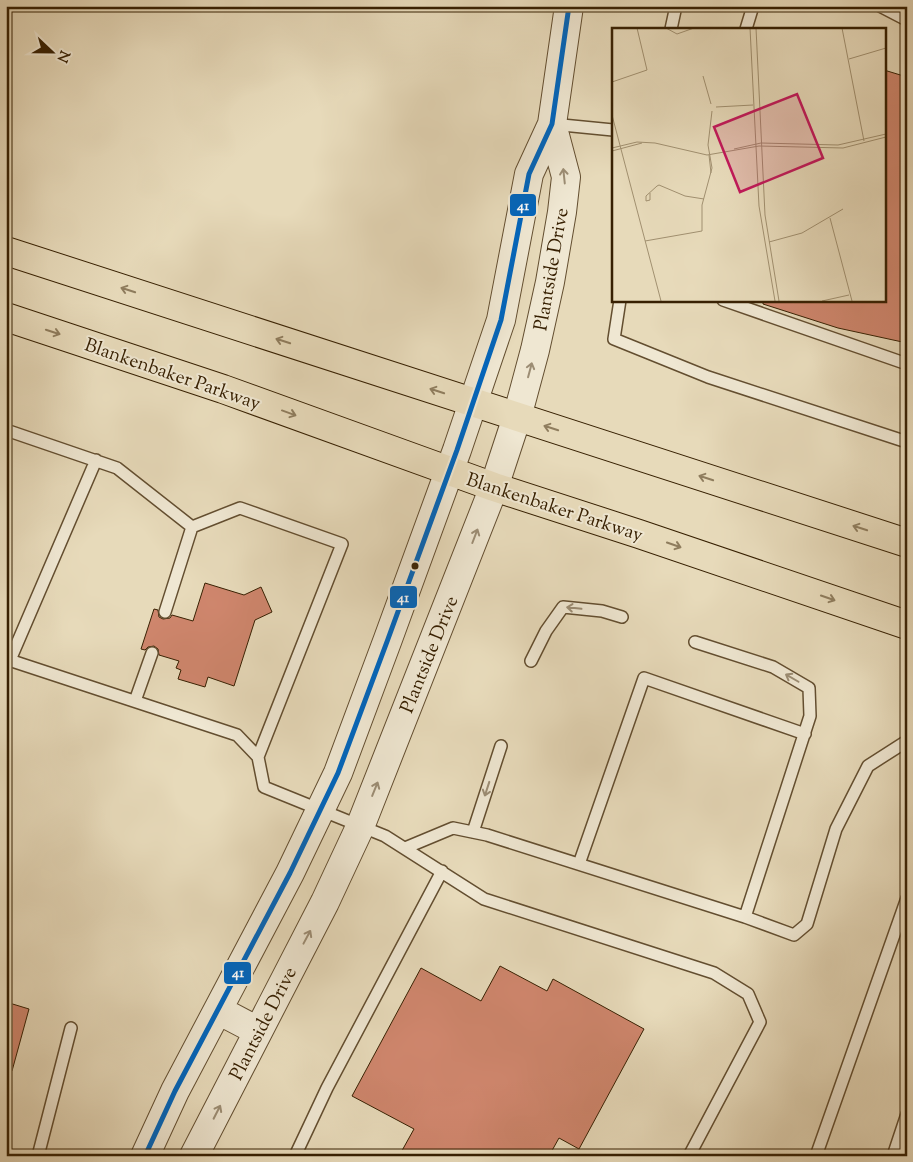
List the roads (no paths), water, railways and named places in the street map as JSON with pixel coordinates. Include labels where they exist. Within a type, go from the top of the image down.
[{"type":"main road","points":[[6,251],[907,543]]},
{"type":"main road","name":"Blankenbaker Parkway","points":[[6,316],[223,389],[494,487],[658,540],[907,625]]},
{"type":"street","name":"Plantside Drive","points":[[145,1156],[175,1091],[290,873],[338,773],[450,471],[501,320],[529,174],[552,124],[569,6]]},
{"type":"street","name":"Plantside Drive","points":[[194,1156],[325,902],[360,827],[494,487],[517,416],[540,331],[562,212],[566,177],[552,124]]},
{"type":"street","points":[[218,1010],[258,1031]]},
{"type":"lane","points":[[671,28],[676,6]]},
{"type":"lane","points":[[746,28],[752,6]]},
{"type":"lane","points":[[880,6],[907,20]]},
{"type":"lane","points":[[552,124],[612,130]]},
{"type":"lane","points":[[620,301],[614,340],[708,377],[907,442]]},
{"type":"lane","points":[[726,301],[907,364]]},
{"type":"lane","points":[[6,430],[118,468],[192,527]]},
{"type":"lane","points":[[96,460],[8,660],[237,735],[258,757]]},
{"type":"lane","points":[[192,527],[240,508],[342,544],[258,757],[264,788],[385,836],[484,899],[714,973],[748,994],[760,1022],[689,1156]]},
{"type":"lane","points":[[165,612],[192,527]]},
{"type":"lane","points":[[532,661],[546,631],[563,606],[602,611],[622,617]]},
{"type":"lane","points":[[695,642],[773,667],[809,688],[810,716],[805,734],[745,917]]},
{"type":"lane","points":[[135,701],[152,653]]},
{"type":"lane","points":[[579,864],[644,678],[805,734]]},
{"type":"lane","points":[[405,848],[454,828],[487,835],[745,917],[794,935],[807,924],[836,829],[868,766],[907,741]]},
{"type":"lane","points":[[473,832],[502,746]]},
{"type":"lane","points":[[295,1156],[327,1088],[442,871]]},
{"type":"lane","points":[[816,1156],[907,898]]},
{"type":"lane","points":[[38,1156],[71,1028]]},
{"type":"lane","points":[[900,1156],[894,1153],[907,1114]]}]
